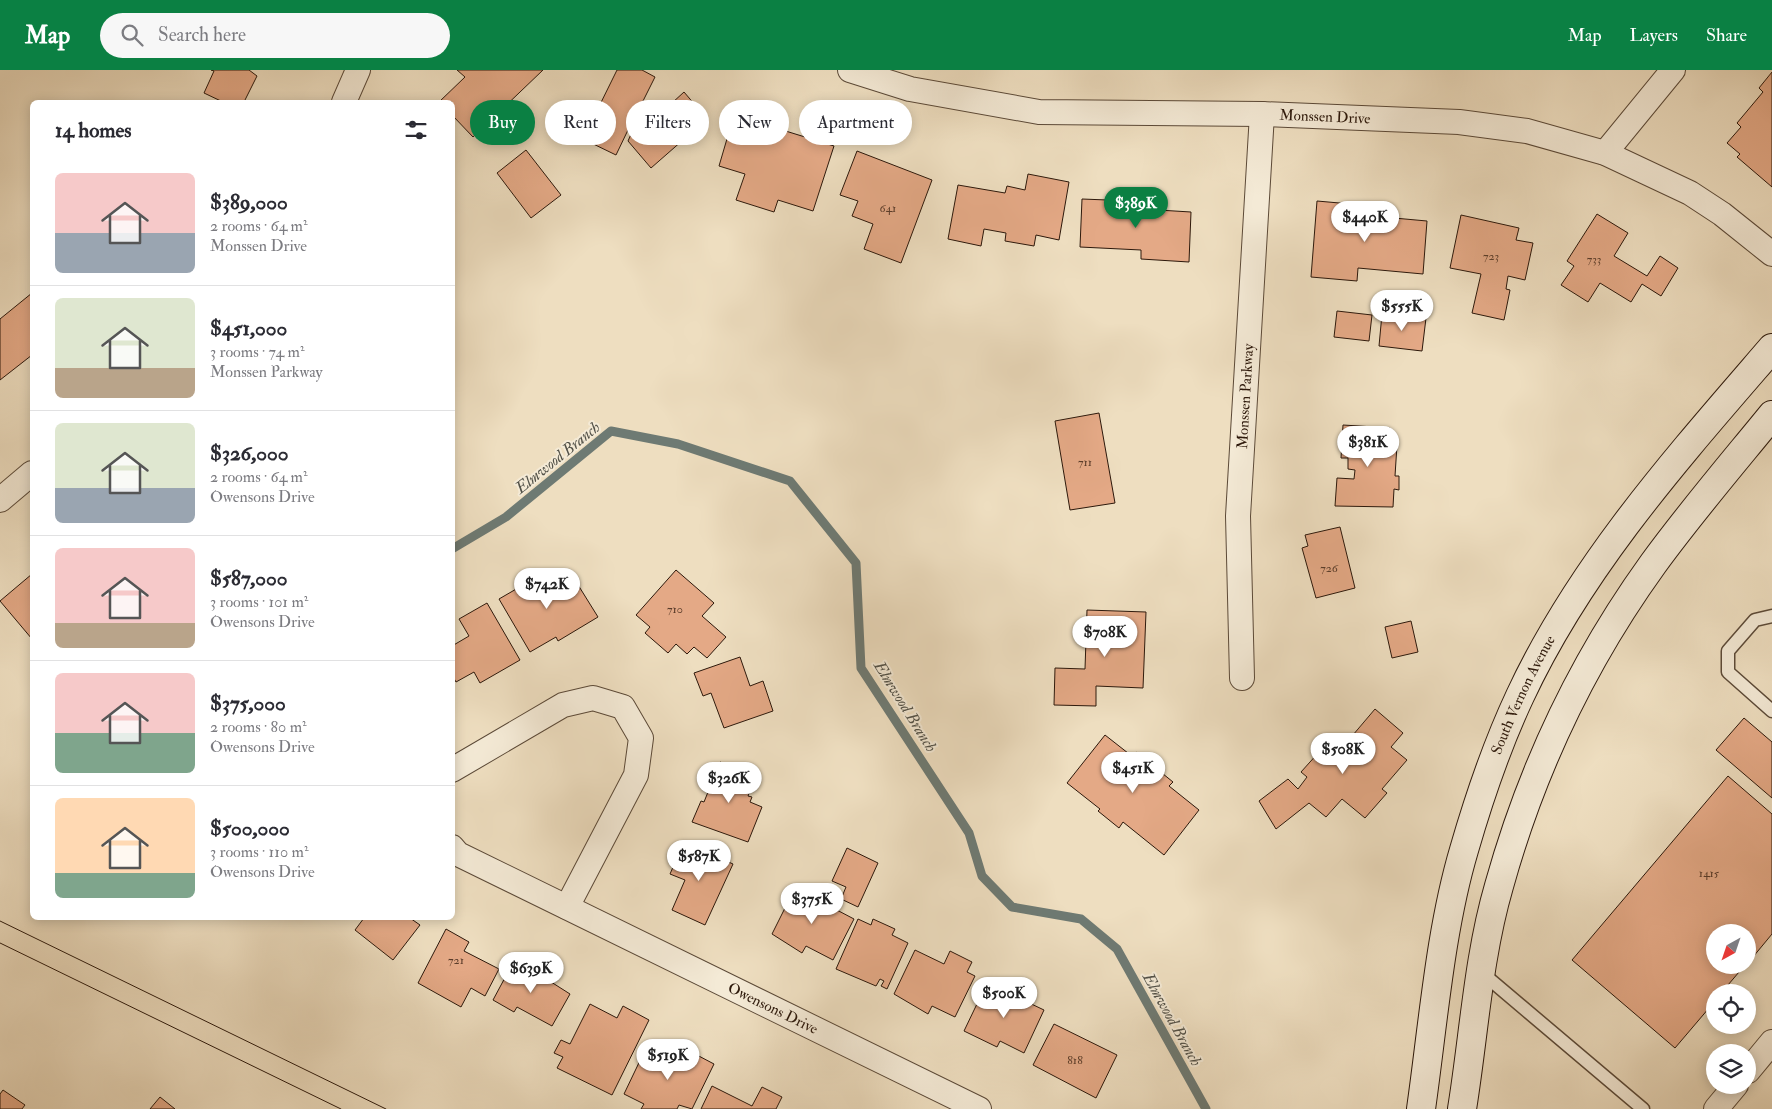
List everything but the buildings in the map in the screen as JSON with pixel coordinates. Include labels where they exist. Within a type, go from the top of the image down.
[{"type":"main road","name":"South Vernon Avenue","points":[[1422,1109],[1444,942],[1463,852],[1484,786],[1519,696],[1552,635],[1587,577],[1670,466],[1772,348]]},
{"type":"main road","points":[[1462,1109],[1481,972],[1498,888],[1521,815],[1552,736],[1618,618],[1652,565],[1772,415]]},
{"type":"street","points":[[345,100],[358,70]]},
{"type":"street","name":"Monssen Drive","points":[[850,70],[910,89],[1039,112],[1262,114],[1460,122],[1527,131],[1605,153],[1690,193],[1722,214],[1772,254]]},
{"type":"street","points":[[1605,153],[1673,70]]},
{"type":"street","name":"Monssen Parkway","points":[[1242,678],[1238,516],[1262,114]]},
{"type":"street","points":[[0,500],[30,475]]},
{"type":"street","points":[[455,768],[563,705],[593,698],[623,707],[641,738],[636,775],[567,907]]},
{"type":"street","name":"Owensons Drive","points":[[455,850],[458,854],[979,1109]]},
{"type":"street","points":[[1756,1061],[1772,1042]]},
{"type":"street","points":[[1716,1109],[1728,1094]]},
{"type":"lane","points":[[1772,616],[1755,620],[1728,652],[1728,672],[1772,711]]},
{"type":"lane","points":[[1481,972],[1643,1109]]},
{"type":"waterway","name":"Elmwood Branch","points":[[455,547],[506,517],[611,431],[678,444],[790,481],[856,563],[861,668],[969,833],[982,876],[1012,907],[1081,919],[1117,949],[1206,1109]]},
{"type":"tram line","points":[[0,921],[386,1109]]},
{"type":"tram line","points":[[0,943],[341,1109]]}]
